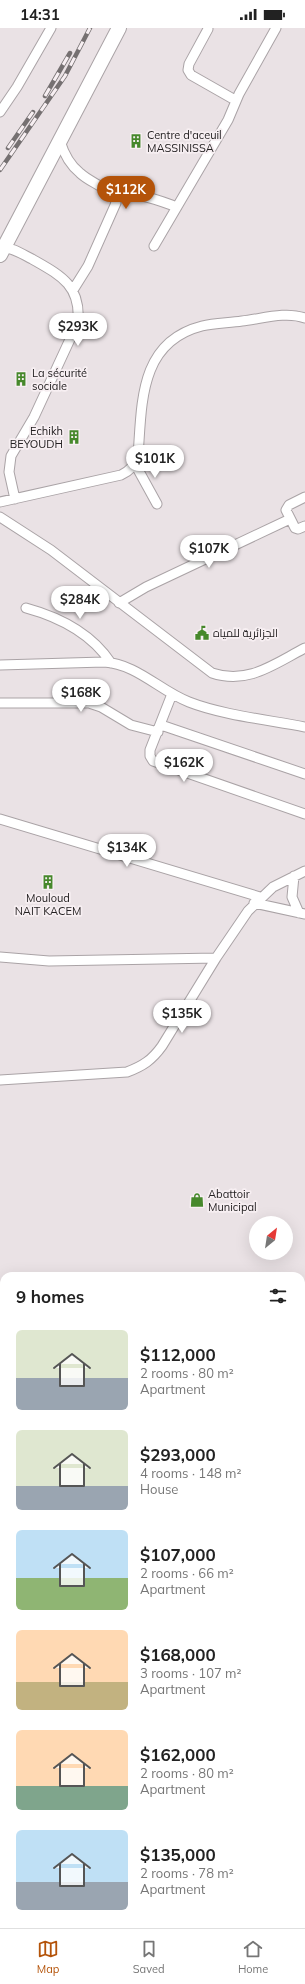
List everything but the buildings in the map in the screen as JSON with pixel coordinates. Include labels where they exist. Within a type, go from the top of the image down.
[{"type":"main road","points":[[1,250],[119,28]]},
{"type":"street","points":[[0,112],[17,87],[51,28]]},
{"type":"street","points":[[154,246],[228,120],[236,100],[276,28]]},
{"type":"street","points":[[208,29],[189,64],[188,70],[191,75],[236,100]]},
{"type":"street","points":[[60,141],[67,158],[79,172],[113,197],[116,203],[88,266],[73,290]]},
{"type":"street","points":[[113,197],[124,194],[139,194],[177,207]]},
{"type":"street","points":[[1,250],[17,251],[58,274],[73,290],[78,305],[78,322],[34,417],[11,456],[9,472],[15,499]]},
{"type":"street","points":[[0,502],[121,475],[129,471],[135,464],[138,456],[145,380],[150,367],[167,345],[184,333],[203,326],[290,315],[305,318]]},
{"type":"street","points":[[135,464],[157,504]]},
{"type":"street","points":[[0,467],[9,472]]},
{"type":"street","points":[[305,497],[286,507],[286,512],[296,528],[305,526]]},
{"type":"street","points":[[0,517],[51,550],[202,667],[223,677],[246,676],[305,648]]},
{"type":"street","points":[[119,603],[146,587],[290,519]]},
{"type":"street","points":[[26,608],[50,616],[70,626],[96,644],[111,663]]},
{"type":"street","points":[[0,665],[111,663],[131,669],[172,694],[206,708],[305,727]]},
{"type":"street","points":[[172,694],[150,753],[151,758],[155,762],[305,814]]},
{"type":"street","points":[[0,703],[89,703],[101,707],[131,725],[160,728],[305,774]]},
{"type":"street","points":[[0,820],[302,914]]},
{"type":"street","points":[[0,1080],[127,1072],[141,1067],[153,1058],[162,1046],[216,958],[257,900],[273,887],[305,871]]},
{"type":"street","points":[[294,876],[292,897],[302,914]]},
{"type":"street","points":[[0,957],[63,961],[216,958]]},
{"type":"railway","points":[[0,170],[65,76],[90,28]]},
{"type":"railway","points":[[45,96],[70,53]]},
{"type":"railway","points":[[8,148],[33,112]]},
{"type":"place","name":"Centre d'aceuil MASSINISSA","points":[[136,141]]},
{"type":"place","name":"La sécurité sociale","points":[[21,379]]},
{"type":"place","name":"Echikh BEYOUDH","points":[[74,437]]},
{"type":"place","name":"الجزائرية للمياه","points":[[202,633]]},
{"type":"place","name":"Mouloud NAIT KACEM","points":[[48,882]]},
{"type":"place","name":"Abattoir Municipal","points":[[197,1200]]}]
